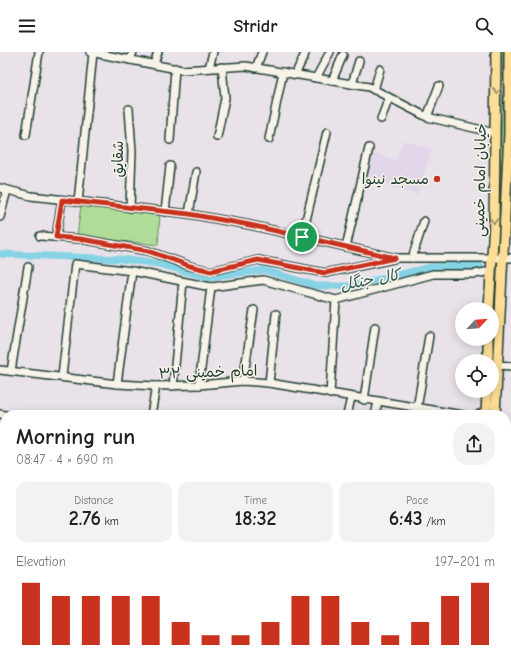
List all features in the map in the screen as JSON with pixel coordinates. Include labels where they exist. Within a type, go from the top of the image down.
[{"type":"main road","name":"خیابان امام خمینی","points":[[489,302],[493,257],[495,133],[498,74],[496,52]]},
{"type":"main road","name":"خیابان امام خمینی","points":[[498,354],[507,258],[510,132],[509,52]]},
{"type":"main road","points":[[486,398],[486,410]]},
{"type":"main road","name":"خیابان امام خمینی","points":[[495,410],[496,398]]},
{"type":"street","points":[[26,135],[39,52]]},
{"type":"street","points":[[78,202],[92,52],[182,70],[246,66],[352,84],[374,90],[427,118],[495,133]]},
{"type":"street","points":[[130,60],[132,52]]},
{"type":"street","points":[[154,64],[158,52]]},
{"type":"street","points":[[209,68],[213,52]]},
{"type":"street","points":[[256,68],[262,52]]},
{"type":"street","points":[[316,78],[330,52]]},
{"type":"street","points":[[295,74],[305,54]]},
{"type":"street","points":[[332,81],[343,55]]},
{"type":"street","points":[[352,84],[359,61]]},
{"type":"street","points":[[217,137],[225,98],[222,67]]},
{"type":"street","points":[[170,140],[175,68]]},
{"type":"street","points":[[374,90],[380,69]]},
{"type":"street","points":[[269,139],[283,72]]},
{"type":"street","points":[[427,118],[439,86]]},
{"type":"street","points":[[381,120],[389,98]]},
{"type":"street","name":"شقایق","points":[[129,109],[132,151],[130,208]]},
{"type":"street","points":[[302,237],[327,132]]},
{"type":"street","points":[[346,247],[369,148]]},
{"type":"street","points":[[165,212],[170,166]]},
{"type":"street","points":[[189,214],[196,172]]},
{"type":"street","points":[[0,217],[4,189],[31,196],[189,214],[250,225],[395,258]]},
{"type":"street","points":[[56,237],[62,200]]},
{"type":"street","points":[[412,258],[424,222]]},
{"type":"street","points":[[40,236],[81,239],[148,251],[190,266],[211,271],[258,260],[325,273],[395,258],[507,258]]},
{"type":"street","points":[[62,376],[75,264],[132,271],[211,287],[262,280],[336,300],[433,274],[478,273],[491,271]]},
{"type":"street","points":[[11,371],[28,267]]},
{"type":"street","points":[[117,384],[132,271]]},
{"type":"street","points":[[173,386],[183,282]]},
{"type":"street","points":[[199,385],[211,287]]},
{"type":"street","points":[[330,394],[336,300]]},
{"type":"street","points":[[243,381],[254,310]]},
{"type":"street","points":[[269,384],[276,314]]},
{"type":"street","points":[[364,400],[375,328]]},
{"type":"street","points":[[417,409],[429,336]]},
{"type":"street","points":[[499,365],[511,366]]},
{"type":"street","name":"امام خمینی ۳۲","points":[[0,372],[11,371],[62,376],[117,384],[156,386],[199,385],[243,381],[417,409]]},
{"type":"street","points":[[152,410],[156,386]]},
{"type":"street","points":[[348,410],[351,398]]},
{"type":"street","points":[[376,410],[378,402]]},
{"type":"shaded area","points":[[403,140],[432,149],[417,195],[364,177],[371,152],[396,160]]},
{"type":"green space","points":[[502,52],[504,52],[506,88],[498,225],[503,88]]},
{"type":"green space","points":[[81,205],[160,215],[158,245],[77,236]]},
{"type":"waterway","name":"کال جنگل","points":[[0,254],[121,259],[159,264],[207,277],[264,270],[317,286],[351,286],[431,267],[480,265]]},
{"type":"place","name":"مسجد نینوا","points":[[437,179]]},
{"type":"route","points":[[62,200],[189,214],[250,225],[302,237],[395,258],[325,273],[258,260],[211,271],[190,266],[148,251],[81,239],[56,237],[62,200]]}]
